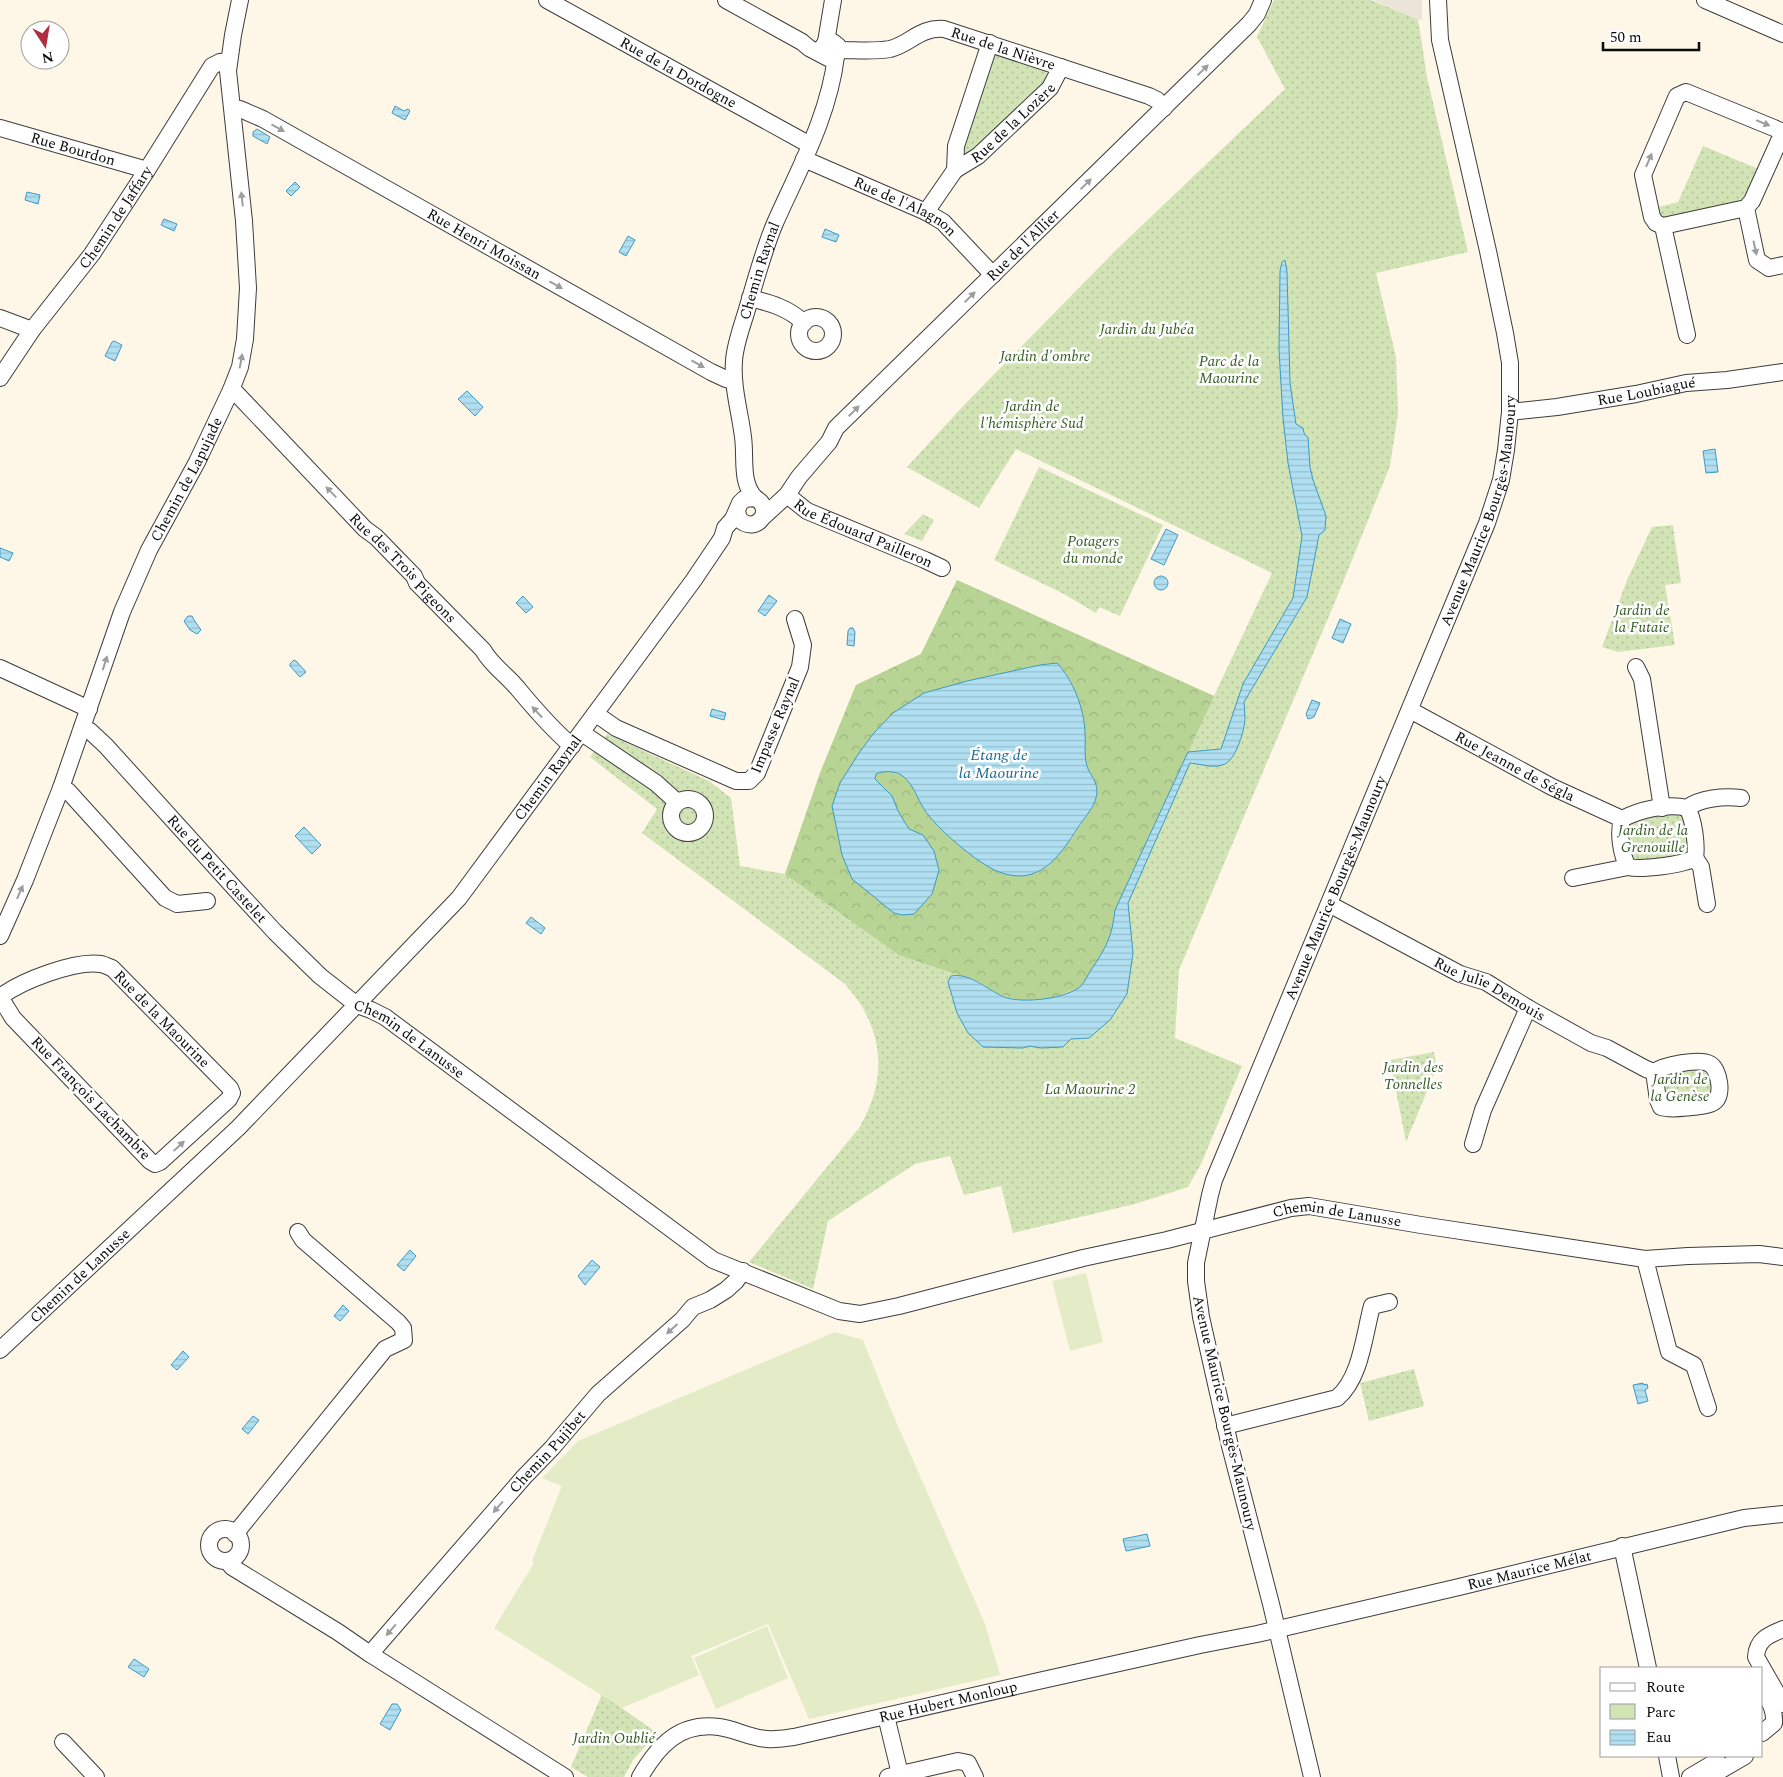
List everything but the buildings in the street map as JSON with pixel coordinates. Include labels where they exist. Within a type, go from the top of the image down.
[{"type":"street","name":"Chemin de Lapujade","points":[[0,936],[25,880],[61,788],[122,612],[149,550],[197,462],[232,390],[240,367],[248,288],[244,221],[228,71],[240,0]]},
{"type":"street","name":"Rue de la Dordogne","points":[[547,0],[807,152]]},
{"type":"street","name":"Rue de la Nièvre","points":[[726,0],[802,42],[830,50],[878,50],[892,48],[926,30],[934,28],[944,29],[1149,96],[1157,100],[1164,108]]},
{"type":"street","name":"Rue de l'Allier","points":[[750,509],[787,495],[836,428],[1249,24],[1257,14],[1263,0]]},
{"type":"street","name":"Avenue Maurice Bourgès-Maunoury","points":[[1312,1777],[1225,1426],[1201,1317],[1196,1281],[1196,1263],[1201,1232],[1214,1180],[1492,512],[1501,480],[1510,412],[1510,363],[1440,40],[1438,0]]},
{"type":"street","points":[[1705,0],[1783,34]]},
{"type":"street","name":"Chemin Raynal","points":[[357,1005],[459,898],[693,581],[722,538],[725,528],[750,509],[750,492],[745,470],[743,436],[734,381],[734,360],[750,298],[774,226],[822,120],[835,71],[830,50],[832,8]]},
{"type":"street","name":"Rue de la Lozère","points":[[955,170],[956,146],[990,43]]},
{"type":"street","name":"Chemin de Jaffary","points":[[0,378],[32,330],[92,254],[148,170],[212,66],[220,62],[229,61]]},
{"type":"street","name":"Rue de la Lozère","points":[[926,212],[955,170],[978,156],[1050,88],[1061,67]]},
{"type":"street","points":[[1660,224],[1746,208],[1752,201],[1783,132],[1686,92],[1677,96],[1643,175],[1652,217],[1660,224],[1687,335]]},
{"type":"street","name":"Rue Henri Moissan","points":[[233,109],[240,109],[263,119],[710,372],[734,381]]},
{"type":"street","name":"Rue Bourdon","points":[[0,128],[148,170]]},
{"type":"street","name":"Rue de l'Alagnon","points":[[807,152],[926,212],[942,222],[993,274]]},
{"type":"street","points":[[1746,208],[1757,260],[1769,268],[1783,265]]},
{"type":"street","points":[[750,298],[780,307],[795,314],[804,323]]},
{"type":"street","points":[[0,318],[32,330]]},
{"type":"street","name":"Rue Loubiagué","points":[[1510,412],[1557,407],[1636,394],[1686,383],[1727,380],[1783,372]]},
{"type":"street","name":"Rue des Trois Pigeons","points":[[232,390],[365,528],[395,556],[422,588],[435,599],[483,650],[489,660],[520,691],[543,718],[656,783],[677,802]]},
{"type":"street","name":"Rue Édouard Pailleron","points":[[787,495],[807,511],[942,568]]},
{"type":"street","name":"Impasse Raynal","points":[[596,714],[616,728],[736,781],[749,781],[757,773],[800,667],[803,646],[795,619]]},
{"type":"street","points":[[1636,667],[1642,679],[1662,808]]},
{"type":"street","points":[[0,668],[89,710]]},
{"type":"street","name":"Rue Jeanne de Ségla","points":[[1410,710],[1552,787],[1622,819]]},
{"type":"street","name":"Rue du Petit Castelet","points":[[82,728],[90,731],[106,746],[281,938],[320,976],[357,1005]]},
{"type":"street","points":[[61,788],[68,791],[165,898],[177,904],[208,901]]},
{"type":"street","points":[[1628,867],[1624,860],[1620,827],[1622,819],[1631,814],[1662,808],[1679,806],[1687,808],[1696,802],[1731,797],[1741,798]]},
{"type":"street","points":[[1687,808],[1690,814],[1696,851],[1695,858],[1701,866],[1707,904]]},
{"type":"street","points":[[1573,878],[1628,867],[1637,869],[1677,864],[1689,862],[1695,858]]},
{"type":"street","name":"Rue Julie Demouis","points":[[1329,904],[1460,974],[1486,982],[1591,1043],[1607,1048],[1654,1072]]},
{"type":"street","name":"Rue de la Maourine","points":[[0,997],[11,988],[54,972],[80,966],[101,964],[112,968],[230,1088],[232,1093]]},
{"type":"street","name":"Rue François Lachambre","points":[[0,997],[13,1018],[155,1164],[160,1162],[229,1099],[232,1093]]},
{"type":"street","name":"Chemin de Lanusse","points":[[0,1350],[238,1128],[357,1005],[385,1017],[713,1260],[798,1295],[835,1319],[851,1324],[868,1320],[899,1306],[1083,1258],[1201,1232],[1291,1208],[1309,1206],[1645,1259],[1759,1254],[1783,1257]]},
{"type":"street","points":[[1472,1144],[1483,1110],[1528,1008]]},
{"type":"street","points":[[235,1534],[385,1349],[404,1340],[403,1328],[398,1322],[303,1240],[298,1232]]},
{"type":"street","points":[[1645,1259],[1670,1352],[1694,1365],[1708,1408]]},
{"type":"street","name":"Chemin Pujibet","points":[[370,1654],[598,1394],[682,1320],[693,1307],[710,1300],[726,1290],[736,1281],[742,1271]]},
{"type":"street","points":[[1225,1426],[1337,1398],[1345,1392],[1356,1372],[1372,1306],[1389,1302]]},
{"type":"street","name":"Rue Maurice Mélat","points":[[1277,1630],[1744,1518],[1783,1514]]},
{"type":"street","points":[[226,1530],[235,1534],[240,1542],[239,1553],[236,1557],[221,1561],[213,1556],[209,1546],[216,1532],[226,1530]]},
{"type":"street","points":[[1622,1546],[1648,1667]]},
{"type":"street","points":[[226,1561],[232,1567],[338,1632],[565,1777]]},
{"type":"street","points":[[1750,1667],[1746,1656],[1746,1646],[1751,1637],[1760,1628],[1783,1619]]},
{"type":"street","points":[[1762,1667],[1756,1657],[1756,1650],[1760,1642],[1765,1637],[1783,1629]]},
{"type":"street","name":"Rue Hubert Monloup","points":[[640,1777],[653,1755],[665,1742],[680,1733],[700,1727],[719,1727],[747,1736],[768,1739],[794,1737],[1034,1682],[1277,1630]]},
{"type":"street","points":[[1763,1669],[1783,1704]]},
{"type":"street","points":[[1763,1690],[1775,1714],[1774,1723],[1763,1732]]},
{"type":"street","points":[[886,1716],[894,1776],[958,1761],[968,1763],[975,1777]]},
{"type":"street","points":[[1763,1745],[1774,1739],[1783,1727]]},
{"type":"street","points":[[63,1742],[96,1777]]},
{"type":"street","points":[[1667,1757],[1671,1777]]},
{"type":"street","points":[[1690,1777],[1723,1757]]},
{"type":"street","points":[[1709,1777],[1743,1757]]},
{"type":"green space","name":"Parc de la Maourine","points":[[1274,0],[1371,0],[1418,19],[1427,77],[1468,252],[1376,273],[1396,357],[1398,414],[1390,466],[1337,597],[1179,970],[1175,1038],[1242,1066],[1201,1164],[1188,1187],[1135,1204],[1013,1233],[1001,1186],[964,1195],[950,1156],[915,1164],[828,1221],[813,1289],[749,1262],[859,1128],[867,1113],[877,1082],[878,1067],[875,1036],[869,1021],[859,1002],[845,984],[642,833],[657,809],[590,757],[607,734],[709,781],[731,798],[740,866],[785,874],[820,773],[856,685],[921,654],[957,580],[1214,696],[1272,573],[1016,449],[979,508],[907,467],[965,404],[1116,250],[1285,89],[1257,37]]},
{"type":"green space","points":[[999,54],[1042,66],[1047,71],[1048,81],[975,152],[966,154],[962,146],[993,57]]},
{"type":"green space","points":[[1703,146],[1761,170],[1747,199],[1659,219],[1655,208],[1678,202]]},
{"type":"green space","name":"Potagers du monde","points":[[1039,467],[1163,525],[1120,616],[1099,607],[1096,613],[1062,593],[994,560]]},
{"type":"green space","points":[[923,514],[934,520],[922,541],[904,534]]},
{"type":"green space","name":"Jardin de la Futaie","points":[[1673,525],[1681,583],[1665,585],[1675,645],[1618,652],[1602,647],[1627,580],[1652,527]]},
{"type":"green space","points":[[957,580],[1214,696],[1115,910],[1107,943],[1084,982],[1078,988],[1045,999],[1022,1000],[1011,998],[990,989],[980,982],[899,955],[785,874],[820,773],[856,685],[921,654]],"holes":[[[1057,663],[1067,674],[1078,698],[1086,763],[1096,785],[1097,796],[1092,808],[1080,826],[1048,866],[1035,874],[970,853],[936,825],[923,808],[912,786],[903,776],[882,771],[875,774],[875,778],[892,796],[898,811],[909,829],[923,835],[902,915],[894,913],[852,879],[842,855],[838,835],[859,753],[873,734],[893,713],[924,693],[967,681]]]},
{"type":"green space","name":"Jardin de la Grenouille","points":[[1682,813],[1691,852],[1644,865],[1631,859],[1627,824],[1631,819]]},
{"type":"green space","name":"Jardin des Tonnelles","points":[[1434,1052],[1437,1067],[1406,1142],[1390,1060]]},
{"type":"green space","name":"Jardin de la Genèse","points":[[1702,1068],[1714,1077],[1710,1099],[1665,1102],[1662,1077],[1667,1071]]},
{"type":"green space","points":[[1086,1273],[1103,1342],[1070,1351],[1052,1281]]},
{"type":"green space","points":[[835,1332],[863,1340],[891,1410],[985,1624],[1000,1675],[809,1719],[768,1624],[691,1656],[699,1675],[622,1708],[494,1628],[534,1563],[532,1561],[562,1486],[542,1478],[578,1441]]},
{"type":"green space","points":[[1414,1369],[1424,1406],[1369,1421],[1360,1383]]},
{"type":"green space","points":[[767,1626],[788,1678],[716,1709],[694,1658]]},
{"type":"green space","name":"Jardin Oublié","points":[[602,1694],[657,1733],[633,1760],[624,1777],[588,1777],[571,1767]]},
{"type":"shaded area","points":[[1373,0],[1422,0],[1422,20],[1418,19]]},
{"type":"water","points":[[395,106],[404,111],[408,109],[410,111],[405,120],[392,113]]},
{"type":"water","points":[[257,129],[270,137],[267,144],[253,136],[253,132]]},
{"type":"water","points":[[295,182],[300,187],[291,196],[286,191]]},
{"type":"water","points":[[27,192],[40,195],[38,204],[25,200]]},
{"type":"water","points":[[164,219],[177,224],[174,231],[161,225]]},
{"type":"water","points":[[825,229],[839,235],[836,242],[822,237]]},
{"type":"water","points":[[628,236],[635,240],[626,256],[619,252]]},
{"type":"water","points":[[1285,260],[1287,272],[1290,383],[1296,424],[1303,428],[1308,438],[1313,480],[1326,516],[1325,530],[1319,535],[1307,597],[1244,702],[1245,718],[1243,729],[1233,756],[1225,764],[1221,765],[1212,766],[1190,763],[1128,903],[1133,953],[1127,994],[1110,1020],[1089,1038],[1071,1039],[1063,1047],[983,1047],[968,1033],[957,1013],[948,982],[951,976],[966,977],[1007,998],[1024,1000],[1056,997],[1081,986],[1108,942],[1115,910],[1188,752],[1221,749],[1243,684],[1293,598],[1302,536],[1288,463],[1283,418],[1279,350],[1280,271],[1282,262]]},
{"type":"water","points":[[114,341],[122,345],[115,361],[105,356]]},
{"type":"water","points":[[467,391],[483,407],[475,416],[458,399]]},
{"type":"water","points":[[1715,449],[1718,472],[1706,473],[1703,451]]},
{"type":"water","points":[[1166,529],[1178,535],[1164,565],[1151,559]]},
{"type":"water","points":[[0,548],[13,553],[9,561],[0,557]]},
{"type":"water","points":[[1158,576],[1164,576],[1168,583],[1164,590],[1158,590],[1154,586],[1154,580]]},
{"type":"water","points":[[769,595],[777,601],[765,616],[758,611]]},
{"type":"water","points":[[523,596],[533,607],[526,613],[516,603]]},
{"type":"water","points":[[188,616],[192,616],[201,630],[197,634],[190,630],[184,621]]},
{"type":"water","points":[[1340,619],[1351,624],[1343,643],[1332,638]]},
{"type":"water","points":[[850,628],[853,628],[855,632],[854,646],[847,645]]},
{"type":"water","points":[[294,660],[306,672],[300,677],[290,666]]},
{"type":"water","name":"Étang de la Maourine","points":[[1057,663],[1073,686],[1080,704],[1085,732],[1087,767],[1097,789],[1095,801],[1090,811],[1064,848],[1046,866],[1026,876],[1013,876],[990,868],[969,854],[947,835],[924,809],[904,777],[898,773],[890,772],[876,774],[875,779],[892,796],[898,811],[909,829],[923,835],[934,851],[939,870],[932,894],[914,914],[902,915],[894,913],[852,879],[842,855],[832,806],[840,783],[859,753],[873,734],[893,713],[924,693],[967,681]]},
{"type":"water","points":[[1312,700],[1320,703],[1314,717],[1308,719],[1306,714]]},
{"type":"water","points":[[712,709],[726,713],[724,720],[710,716]]},
{"type":"water","points":[[304,827],[321,845],[312,854],[295,836]]},
{"type":"water","points":[[531,917],[545,928],[541,934],[526,923]]},
{"type":"water","points":[[410,1250],[416,1256],[404,1271],[397,1265]]},
{"type":"water","points":[[592,1260],[600,1267],[585,1285],[578,1276]]},
{"type":"water","points":[[343,1305],[349,1311],[340,1321],[334,1316]]},
{"type":"water","points":[[183,1351],[189,1357],[177,1370],[171,1365]]},
{"type":"water","points":[[1643,1383],[1644,1385],[1647,1384],[1648,1388],[1645,1390],[1648,1401],[1638,1404],[1633,1385]]},
{"type":"water","points":[[253,1416],[259,1420],[248,1434],[242,1429]]},
{"type":"water","points":[[1147,1534],[1150,1546],[1126,1551],[1123,1539]]},
{"type":"water","points":[[134,1659],[149,1669],[144,1677],[128,1667]]},
{"type":"water","points":[[392,1704],[397,1704],[401,1710],[390,1730],[380,1724]]},
{"type":"park label","name":"Jardin du Jubéa","points":[[1147,329]]},
{"type":"park label","name":"Jardin d'ombre","points":[[1045,356]]},
{"type":"park label","name":"Jardin de l'hémisphère Sud","points":[[1032,414]]},
{"type":"park label","name":"La Maourine 2","points":[[1090,1089]]}]
